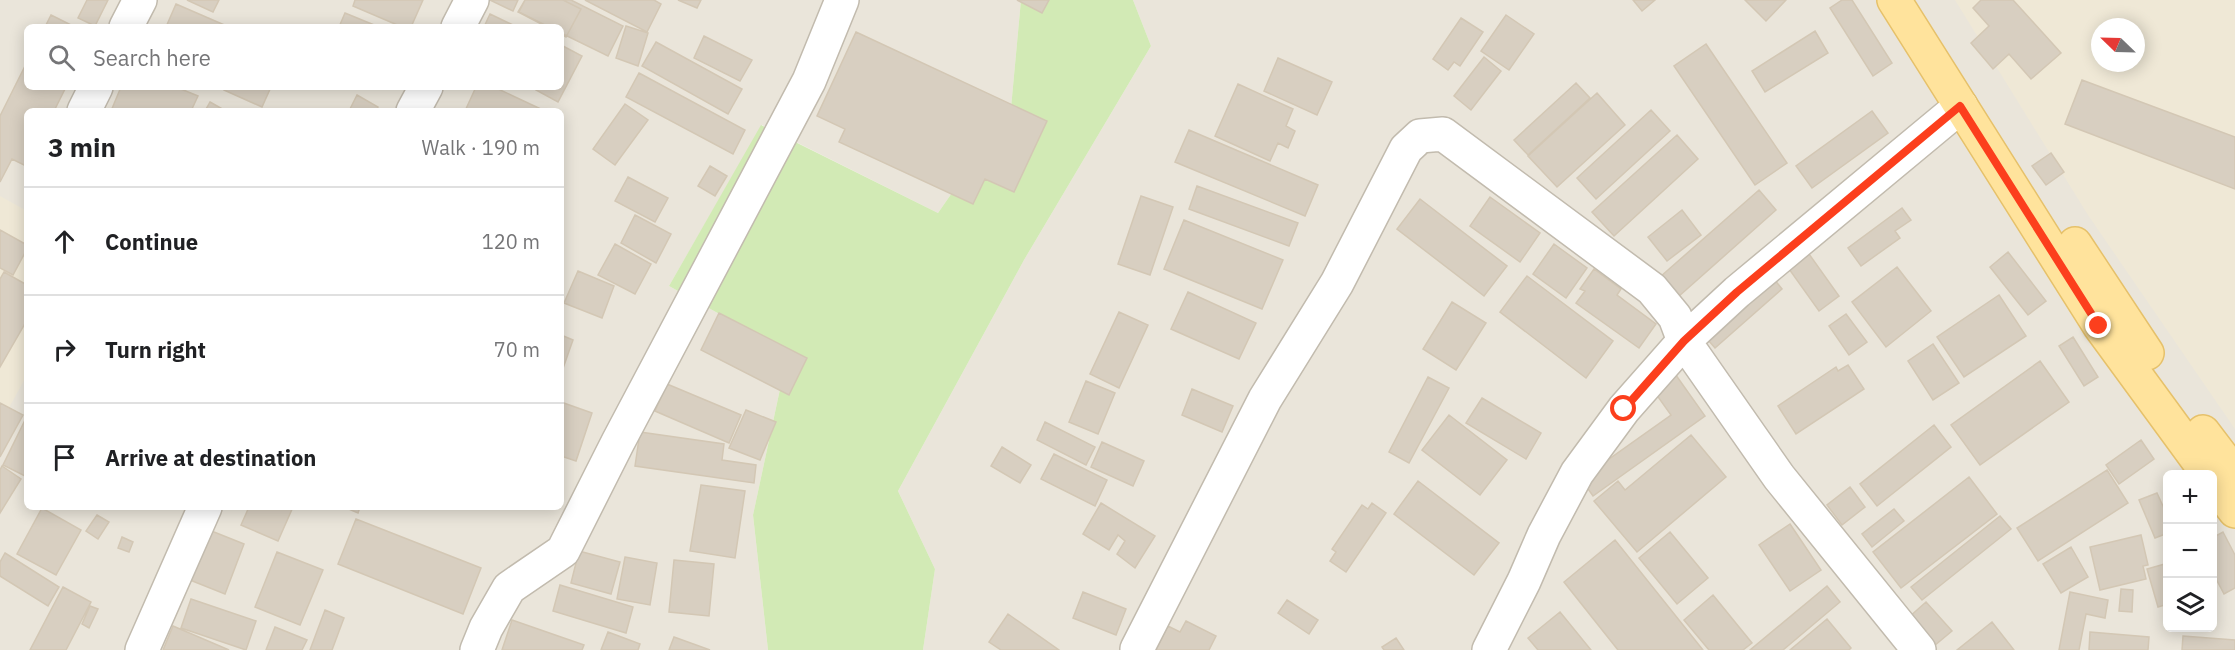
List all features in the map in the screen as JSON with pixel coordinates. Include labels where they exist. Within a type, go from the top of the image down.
[{"type":"main road","points":[[1894,0],[2099,326],[2205,470]]},
{"type":"main road","points":[[1920,0],[2124,320],[2235,474]]},
{"type":"main road","points":[[2217,487],[2235,511]]},
{"type":"street","points":[[128,24],[140,0]]},
{"type":"street","points":[[460,24],[472,0]]},
{"type":"street","points":[[477,650],[486,628],[509,588],[563,552],[618,442],[809,81],[842,0]]},
{"type":"street","points":[[86,108],[94,90]]},
{"type":"street","points":[[415,108],[424,90]]},
{"type":"street","points":[[1489,650],[1524,581],[1544,535],[1577,473],[1624,409],[1684,341],[1737,292],[1960,106]]},
{"type":"street","points":[[1137,650],[1265,399],[1337,283],[1406,149],[1420,136],[1443,134],[1652,289],[1675,317],[1684,341],[1779,477],[1919,650]]},
{"type":"street","points":[[142,650],[205,510]]},
{"type":"shaded area","points":[[0,0],[1021,0],[1011,108],[938,213],[762,125],[669,286],[788,352],[753,515],[768,650],[0,650]]},
{"type":"shaded area","points":[[1133,0],[2235,0],[2235,650],[923,650],[935,569],[898,491],[1024,260],[1151,46]]},
{"type":"shaded area","points":[[1955,0],[2235,0],[2235,429],[2088,215]]},
{"type":"shaded area","points":[[0,196],[24,209],[24,380],[0,424]]},
{"type":"green space","points":[[1021,0],[1133,0],[1151,46],[1024,260],[898,491],[935,569],[923,650],[768,650],[753,515],[788,352],[669,286],[761,125],[938,213],[1011,108]]},
{"type":"building","points":[[87,0],[108,0],[96,24],[78,18]]},
{"type":"building","points":[[187,0],[219,0],[213,12]]},
{"type":"building","points":[[355,0],[423,0],[412,24],[395,24],[353,6]]},
{"type":"building","points":[[490,0],[518,0],[513,11]]},
{"type":"building","points":[[525,0],[563,0],[581,9],[566,37],[564,24],[541,24],[518,12]]},
{"type":"building","points":[[525,0],[571,0],[623,26],[608,56],[564,34],[564,24],[543,24],[519,12]]},
{"type":"building","points":[[585,0],[654,0],[661,4],[647,32]]},
{"type":"building","points":[[678,0],[701,0],[697,8]]},
{"type":"building","points":[[1017,0],[1049,0],[1042,13]]},
{"type":"building","points":[[1633,0],[1655,0],[1642,11]]},
{"type":"building","points":[[1745,0],[1786,0],[1766,21]]},
{"type":"building","points":[[1842,0],[1852,0],[1892,63],[1873,76],[1830,8]]},
{"type":"building","points":[[1981,0],[2013,0],[2061,53],[2031,79],[2009,54],[1993,69],[1971,43],[1989,26],[1973,8]]},
{"type":"building","points":[[176,4],[222,24],[167,24]]},
{"type":"building","points":[[345,13],[372,24],[340,24]]},
{"type":"building","points":[[490,14],[511,24],[485,24]]},
{"type":"building","points":[[51,15],[69,24],[46,24]]},
{"type":"building","points":[[1506,15],[1534,34],[1509,70],[1481,51]]},
{"type":"building","points":[[1461,18],[1483,32],[1460,66],[1454,62],[1448,70],[1433,59]]},
{"type":"building","points":[[626,26],[648,33],[638,66],[616,58]]},
{"type":"building","points":[[1815,31],[1828,53],[1765,92],[1752,71]]},
{"type":"building","points":[[856,32],[1047,121],[1014,192],[985,179],[973,204],[839,142],[845,129],[817,116]]},
{"type":"building","points":[[704,36],[752,60],[740,81],[694,58]]},
{"type":"building","points":[[656,42],[742,89],[728,114],[642,66]]},
{"type":"building","points":[[1706,44],[1787,163],[1755,185],[1674,66]]},
{"type":"building","points":[[564,47],[582,56],[558,102],[536,90],[564,90]]},
{"type":"building","points":[[1484,57],[1501,71],[1471,110],[1454,96]]},
{"type":"building","points":[[1278,58],[1332,82],[1317,115],[1264,91]]},
{"type":"building","points":[[24,68],[24,90],[64,90],[56,108],[24,108],[24,165],[12,159],[0,182],[0,116]]},
{"type":"building","points":[[639,73],[745,130],[733,154],[626,97]]},
{"type":"building","points":[[2082,80],[2235,137],[2235,189],[2065,124]]},
{"type":"building","points":[[1576,83],[1590,98],[1528,155],[1514,140]]},
{"type":"building","points":[[1238,84],[1293,109],[1286,126],[1295,131],[1288,148],[1278,143],[1270,161],[1215,136]]},
{"type":"building","points":[[120,90],[183,90],[198,96],[192,108],[112,108]]},
{"type":"building","points":[[224,90],[270,90],[262,107]]},
{"type":"building","points":[[475,90],[500,90],[539,108],[466,108]]},
{"type":"building","points":[[1597,93],[1625,125],[1557,187],[1528,156]]},
{"type":"building","points":[[357,95],[378,107],[378,108],[350,108]]},
{"type":"building","points":[[210,102],[221,108],[207,108]]},
{"type":"building","points":[[625,104],[648,120],[615,165],[593,149]]},
{"type":"building","points":[[1651,110],[1670,131],[1596,199],[1577,178]]},
{"type":"building","points":[[1872,111],[1888,133],[1812,188],[1796,166]]},
{"type":"building","points":[[1189,130],[1318,185],[1305,216],[1175,162]]},
{"type":"building","points":[[1677,135],[1698,159],[1614,236],[1592,212]]},
{"type":"building","points":[[2051,153],[2064,172],[2046,185],[2032,166]]},
{"type":"building","points":[[710,166],[727,176],[715,196],[698,186]]},
{"type":"building","points":[[628,177],[668,198],[655,222],[615,201]]},
{"type":"building","points":[[1197,186],[1298,223],[1289,246],[1189,209]]},
{"type":"building","points":[[1759,190],[1776,210],[1678,297],[1660,277]]},
{"type":"building","points":[[1141,196],[1173,207],[1150,275],[1118,264]]},
{"type":"building","points":[[1490,197],[1540,233],[1520,262],[1470,226]]},
{"type":"building","points":[[1420,199],[1507,266],[1484,296],[1397,229]]},
{"type":"building","points":[[1902,208],[1911,220],[1895,231],[1900,238],[1861,266],[1848,248]]},
{"type":"building","points":[[1682,210],[1701,235],[1667,261],[1648,237]]},
{"type":"building","points":[[635,215],[671,234],[656,263],[621,243]]},
{"type":"building","points":[[1184,220],[1283,260],[1262,309],[1164,269]]},
{"type":"building","points":[[0,230],[24,243],[24,255],[13,275],[0,268]]},
{"type":"building","points":[[615,244],[651,264],[635,294],[598,275]]},
{"type":"building","points":[[1554,244],[1587,268],[1566,298],[1533,274]]},
{"type":"building","points":[[1804,247],[1839,296],[1819,311],[1784,262]]},
{"type":"building","points":[[2008,252],[2046,301],[2028,315],[1990,267]]},
{"type":"building","points":[[1897,267],[1931,311],[1886,347],[1852,302]]},
{"type":"building","points":[[1594,269],[1621,289],[1617,295],[1656,324],[1639,348],[1576,303],[1585,291],[1580,289]]},
{"type":"building","points":[[578,271],[614,286],[602,318],[564,303]]},
{"type":"building","points":[[4,272],[24,283],[24,325],[0,367],[0,279]]},
{"type":"building","points":[[1770,274],[1782,289],[1715,348],[1702,333]]},
{"type":"building","points":[[1527,276],[1613,341],[1586,378],[1500,312]]},
{"type":"building","points":[[1188,292],[1256,323],[1239,359],[1171,329]]},
{"type":"building","points":[[1999,295],[2026,336],[1964,377],[1937,337]]},
{"type":"building","points":[[1452,302],[1486,323],[1456,370],[1423,349]]},
{"type":"building","points":[[1119,312],[1148,325],[1119,388],[1090,374]]},
{"type":"building","points":[[719,313],[807,358],[789,395],[701,350]]},
{"type":"building","points":[[1846,314],[1867,342],[1849,355],[1829,326]]},
{"type":"building","points":[[564,336],[573,340],[564,366]]},
{"type":"building","points":[[2073,337],[2098,377],[2084,386],[2059,346]]},
{"type":"building","points":[[1933,344],[1959,383],[1933,400],[1908,361]]},
{"type":"building","points":[[2040,361],[2069,402],[1980,465],[1951,425]]},
{"type":"building","points":[[1848,365],[1864,389],[1796,434],[1778,406],[1836,367],[1838,371]]},
{"type":"building","points":[[1673,371],[1705,416],[1593,496],[1581,479],[1671,415],[1651,387]]},
{"type":"building","points":[[1428,377],[1449,388],[1409,463],[1389,452]]},
{"type":"building","points":[[1086,381],[1115,393],[1098,434],[1069,422]]},
{"type":"building","points":[[667,384],[741,415],[729,443],[655,411]]},
{"type":"building","points":[[1192,389],[1233,406],[1222,432],[1182,415]]},
{"type":"building","points":[[1482,398],[1541,433],[1526,459],[1466,423]]},
{"type":"building","points":[[0,403],[23,415],[0,457]]},
{"type":"building","points":[[564,403],[592,413],[576,461],[564,457]]},
{"type":"building","points":[[746,410],[776,422],[760,460],[729,448]]},
{"type":"building","points":[[1449,415],[1507,460],[1480,495],[1422,450]]},
{"type":"building","points":[[24,422],[24,476],[3,465]]},
{"type":"building","points":[[1045,422],[1095,447],[1086,465],[1037,440]]},
{"type":"building","points":[[1934,425],[1951,447],[1877,506],[1860,484]]},
{"type":"building","points":[[640,432],[724,444],[722,460],[756,465],[754,483],[635,466]]},
{"type":"building","points":[[1691,435],[1726,477],[1637,552],[1594,501],[1618,481],[1625,490]]},
{"type":"building","points":[[2141,440],[2154,459],[2119,484],[2106,465]]},
{"type":"building","points":[[1102,442],[1144,461],[1133,486],[1091,467]]},
{"type":"building","points":[[1002,447],[1031,465],[1020,483],[991,466]]},
{"type":"building","points":[[1054,454],[1107,480],[1095,506],[1041,479]]},
{"type":"building","points":[[2,466],[21,479],[0,513],[0,470]]},
{"type":"building","points":[[2107,470],[2128,503],[2038,561],[2017,528]]},
{"type":"building","points":[[1969,477],[1997,514],[1901,588],[1873,552]]},
{"type":"building","points":[[1418,481],[1499,543],[1474,575],[1394,514]]},
{"type":"building","points":[[701,485],[745,491],[735,558],[690,551]]},
{"type":"building","points":[[1850,487],[1865,507],[1842,525],[1827,505]]},
{"type":"building","points":[[2157,493],[2163,506],[2163,535],[2155,538],[2139,500]]},
{"type":"building","points":[[1101,503],[1155,536],[1135,568],[1117,554],[1125,541],[1118,535],[1109,550],[1083,534]]},
{"type":"building","points":[[1372,503],[1386,513],[1346,572],[1330,561],[1336,552],[1332,549],[1362,505],[1368,509]]},
{"type":"building","points":[[1894,509],[1904,521],[1872,547],[1862,534]]},
{"type":"building","points":[[41,510],[46,510],[81,530],[56,575],[17,554]]},
{"type":"building","points":[[248,510],[292,510],[278,541],[241,525]]},
{"type":"building","points":[[97,515],[109,522],[98,539],[86,531]]},
{"type":"building","points":[[2000,516],[2011,529],[1922,600],[1911,587]]},
{"type":"building","points":[[356,519],[481,568],[463,614],[338,564]]},
{"type":"building","points":[[1790,524],[1821,570],[1790,591],[1759,545]]},
{"type":"building","points":[[209,530],[244,544],[225,594],[190,580]]},
{"type":"building","points":[[1670,532],[1708,578],[1677,604],[1639,558]]},
{"type":"building","points":[[2223,532],[2235,555],[2235,588],[2224,594],[2217,581],[2217,535]]},
{"type":"building","points":[[2141,535],[2148,565],[2143,566],[2146,579],[2100,590],[2090,547]]},
{"type":"building","points":[[122,537],[133,542],[129,552],[118,548]]},
{"type":"building","points":[[1615,540],[1703,650],[1618,650],[1564,582]]},
{"type":"building","points":[[2071,547],[2088,577],[2061,593],[2043,564]]},
{"type":"building","points":[[579,551],[620,562],[611,594],[571,583]]},
{"type":"building","points":[[277,552],[323,570],[300,625],[255,607]]},
{"type":"building","points":[[5,553],[59,587],[48,606],[0,576],[0,562]]},
{"type":"building","points":[[625,557],[657,563],[650,605],[617,599]]},
{"type":"building","points":[[674,560],[714,564],[709,616],[669,612]]},
{"type":"building","points":[[2163,564],[2163,606],[2158,607],[2147,569]]},
{"type":"building","points":[[560,585],[633,607],[626,633],[553,611]]},
{"type":"building","points":[[1827,586],[1840,602],[1783,650],[1750,650]]},
{"type":"building","points":[[63,587],[91,602],[66,650],[30,650]]},
{"type":"building","points":[[2121,589],[2133,590],[2132,612],[2119,611]]},
{"type":"building","points":[[1083,592],[1126,609],[1116,635],[1073,618]]},
{"type":"building","points":[[2070,592],[2108,600],[2105,618],[2086,614],[2079,650],[2059,650]]},
{"type":"building","points":[[1713,595],[1752,643],[1743,650],[1709,650],[1684,620]]},
{"type":"building","points":[[191,599],[256,621],[246,650],[181,628]]},
{"type":"building","points":[[1287,600],[1318,620],[1309,634],[1278,613]]},
{"type":"building","points":[[1926,602],[1952,631],[1934,646],[1908,618]]},
{"type":"building","points":[[90,606],[98,609],[89,628],[82,624]]},
{"type":"building","points":[[325,610],[344,618],[332,650],[310,650]]},
{"type":"building","points":[[1560,612],[1591,650],[1538,650],[1528,638]]},
{"type":"building","points":[[1008,614],[1059,650],[1001,650],[989,642]]},
{"type":"building","points":[[1827,619],[1851,648],[1849,650],[1790,650]]},
{"type":"building","points":[[512,620],[584,645],[582,650],[502,650]]},
{"type":"building","points":[[1186,621],[1216,636],[1209,650],[1156,650],[1168,626],[1180,632]]},
{"type":"building","points":[[1992,622],[2014,650],[1957,650]]},
{"type":"building","points":[[173,626],[229,650],[163,650]]},
{"type":"building","points":[[275,627],[307,640],[302,650],[266,650]]},
{"type":"building","points":[[608,632],[640,644],[638,650],[601,650]]},
{"type":"building","points":[[2090,632],[2149,637],[2148,650],[2089,650]]},
{"type":"building","points":[[2183,636],[2235,640],[2235,650],[2182,650]]},
{"type":"building","points":[[674,637],[710,650],[669,650]]},
{"type":"building","points":[[1396,638],[1404,650],[1384,650],[1382,647]]},
{"type":"route","points":[[1624,409],[1684,341],[1737,292],[1960,106],[2099,326]]}]
